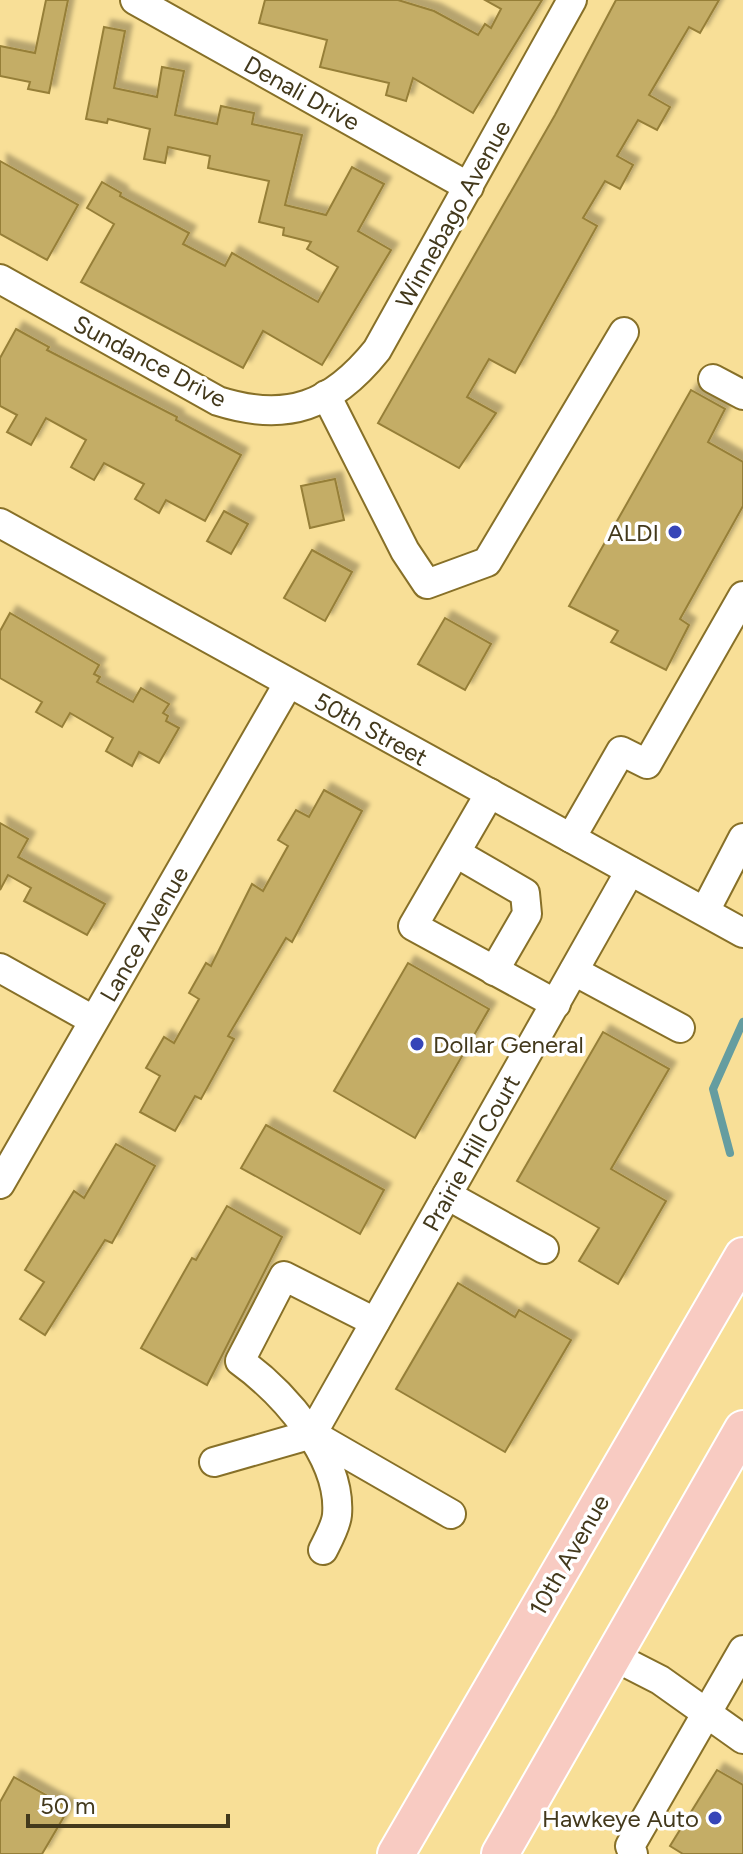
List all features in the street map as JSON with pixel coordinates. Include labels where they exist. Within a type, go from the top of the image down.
[{"type":"main road","name":"10th Avenue","points":[[396,1854],[743,1256]]},
{"type":"main road","points":[[500,1854],[743,1429]]},
{"type":"street","name":"Denali Drive","points":[[135,0],[469,187]]},
{"type":"street","name":"Winnebago Avenue","points":[[317,400],[353,380],[377,350],[572,0]]},
{"type":"street","name":"Sundance Drive","points":[[0,279],[218,401],[250,411],[317,400]]},
{"type":"street","points":[[317,400],[427,584],[487,562],[624,332]]},
{"type":"street","points":[[713,379],[743,395]]},
{"type":"street","name":"50th Street","points":[[0,523],[743,933]]},
{"type":"street","points":[[571,838],[621,751],[647,764],[743,596]]},
{"type":"street","name":"Lance Avenue","points":[[0,1184],[288,684]]},
{"type":"street","points":[[490,793],[413,926],[556,1004]]},
{"type":"street","points":[[705,911],[743,838]]},
{"type":"street","points":[[456,853],[525,893],[527,914],[494,971]]},
{"type":"street","name":"Prairie Hill Court","points":[[312,1434],[630,871]]},
{"type":"street","points":[[0,968],[93,1020]]},
{"type":"street","points":[[574,971],[680,1028]]},
{"type":"street","points":[[447,1195],[544,1249]]},
{"type":"street","points":[[323,1550],[337,1517],[335,1487],[312,1434],[268,1381],[240,1361],[284,1276],[375,1322]]},
{"type":"street","points":[[214,1462],[312,1434],[451,1514]]},
{"type":"street","points":[[633,1854],[630,1846],[743,1650]]},
{"type":"street","points":[[613,1656],[660,1680],[743,1739]]},
{"type":"building","points":[[46,0],[68,0],[49,93],[28,89],[30,82],[0,76],[0,46],[35,53]]},
{"type":"building","points":[[265,0],[398,0],[434,11],[478,35],[485,24],[491,28],[501,9],[485,0],[542,0],[473,113],[413,78],[406,101],[386,95],[389,83],[320,67],[327,40],[259,23]]},
{"type":"building","points":[[616,0],[719,0],[700,33],[689,27],[649,95],[670,107],[657,130],[638,120],[617,156],[633,165],[620,189],[605,181],[583,218],[597,226],[515,373],[489,359],[467,397],[496,413],[459,468],[378,423],[555,115]]},
{"type":"building","points":[[104,27],[125,31],[114,88],[157,97],[162,67],[184,71],[175,115],[217,124],[221,106],[254,113],[252,124],[302,135],[285,205],[326,215],[352,167],[384,184],[358,231],[391,250],[322,365],[263,331],[243,368],[81,282],[114,224],[87,208],[102,182],[121,193],[120,196],[189,233],[183,244],[225,266],[232,253],[318,302],[338,267],[307,249],[311,242],[283,235],[284,228],[259,222],[269,181],[208,168],[210,156],[168,147],[165,163],[144,159],[150,129],[108,119],[107,123],[86,119]]},
{"type":"building","points":[[0,161],[78,205],[47,260],[0,234]]},
{"type":"building","points":[[16,329],[49,347],[47,350],[177,417],[176,420],[241,455],[205,521],[166,500],[159,513],[135,499],[144,484],[104,463],[94,480],[71,467],[86,440],[46,418],[31,445],[7,432],[17,415],[0,406],[0,358]]},
{"type":"building","points":[[691,390],[725,409],[708,442],[743,462],[743,506],[680,619],[689,625],[666,670],[611,642],[618,631],[569,606]]},
{"type":"building","points":[[335,479],[344,520],[310,528],[301,486]]},
{"type":"building","points":[[224,511],[248,524],[231,554],[207,541]]},
{"type":"building","points":[[312,550],[352,572],[325,621],[284,598]]},
{"type":"building","points":[[10,613],[99,665],[94,674],[100,677],[97,682],[133,702],[141,688],[169,704],[163,713],[168,716],[166,721],[179,728],[159,763],[139,752],[132,766],[106,751],[113,738],[70,713],[62,727],[36,712],[42,702],[0,678],[0,631]]},
{"type":"building","points":[[445,618],[491,644],[465,690],[418,664]]},
{"type":"building","points":[[324,790],[362,811],[292,942],[286,938],[228,1036],[234,1039],[201,1099],[195,1096],[175,1131],[140,1112],[160,1076],[146,1068],[164,1037],[174,1043],[199,999],[189,993],[206,963],[211,966],[252,884],[263,891],[288,846],[278,840],[296,810],[309,817]]},
{"type":"building","points":[[0,823],[28,839],[18,857],[105,904],[87,935],[24,901],[31,888],[8,875],[0,890]]},
{"type":"building","points":[[408,963],[489,1009],[415,1138],[334,1091]]},
{"type":"building","points":[[603,1032],[669,1069],[611,1169],[666,1201],[618,1284],[579,1261],[599,1228],[517,1181]]},
{"type":"building","points":[[266,1125],[384,1190],[360,1234],[241,1168]]},
{"type":"building","points":[[116,1144],[155,1166],[112,1243],[105,1240],[45,1335],[20,1319],[44,1282],[25,1270],[74,1191],[84,1198]]},
{"type":"building","points":[[227,1206],[282,1237],[207,1385],[141,1348],[192,1258],[196,1260]]},
{"type":"building","points":[[458,1283],[515,1317],[519,1310],[571,1340],[505,1452],[396,1389]]},
{"type":"building","name":"Hawkeye Auto","points":[[717,1770],[743,1785],[743,1854],[683,1854],[670,1846]]},
{"type":"building","points":[[14,1777],[69,1808],[42,1854],[0,1854],[0,1802]]},
{"type":"waterway","points":[[730,1153],[713,1089],[743,1022]]},
{"type":"place","name":"ALDI","points":[[675,532]]},
{"type":"place","name":"Dollar General","points":[[417,1044]]},
{"type":"place","name":"Hawkeye Auto","points":[[715,1818]]}]
